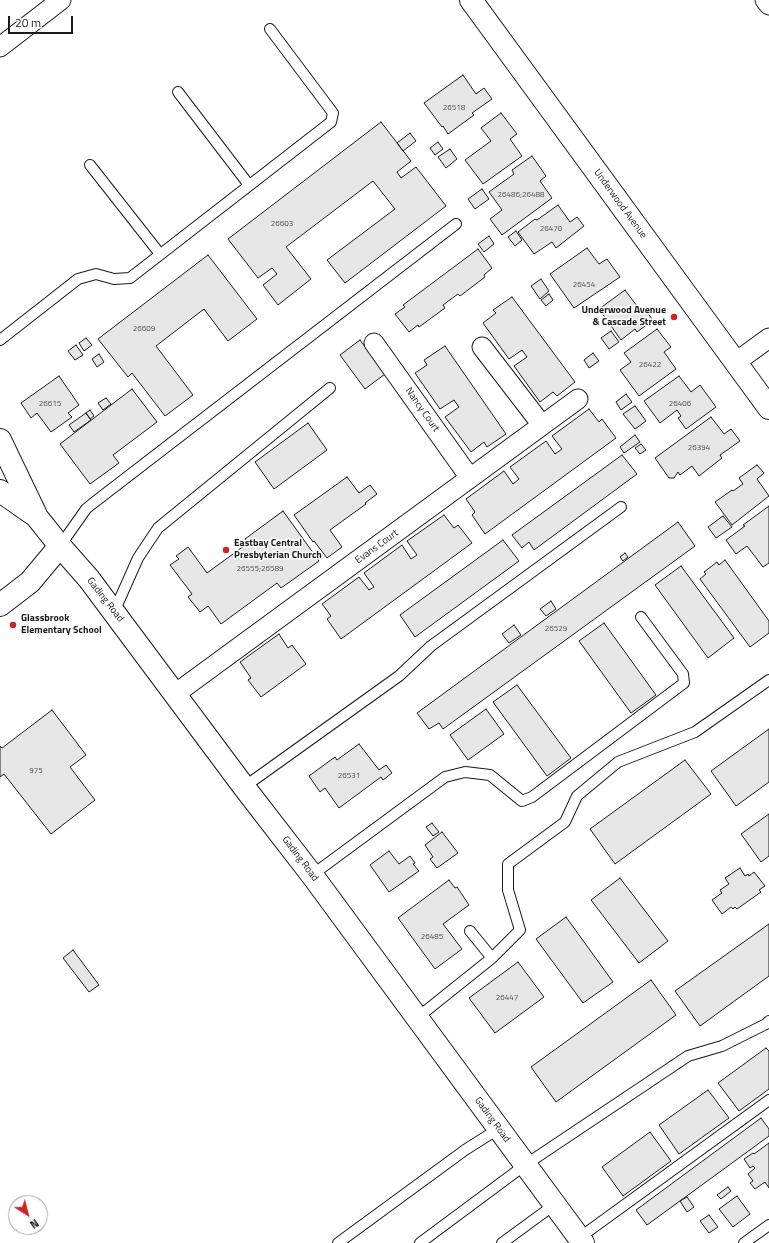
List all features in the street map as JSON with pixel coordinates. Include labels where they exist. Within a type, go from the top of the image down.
[{"type":"main road","name":"Underwood Avenue","points":[[471,0],[769,408]]},
{"type":"main road","points":[[0,440],[36,516]]},
{"type":"main road","name":"Gading Road","points":[[0,491],[36,516],[89,579],[244,787],[312,875],[581,1240]]},
{"type":"main road","points":[[0,605],[30,582],[60,546]]},
{"type":"street","points":[[0,47],[61,0]]},
{"type":"street","points":[[765,0],[769,5]]},
{"type":"street","points":[[736,362],[769,338]]},
{"type":"street","name":"Nancy Court","points":[[374,343],[470,478]]},
{"type":"street","points":[[482,347],[542,425]]},
{"type":"street","name":"Evans Court","points":[[175,694],[578,399]]},
{"type":"lane","points":[[0,340],[78,279],[96,274],[114,279],[130,278],[331,122],[333,114],[270,29]]},
{"type":"lane","points":[[178,92],[249,186]]},
{"type":"lane","points":[[90,165],[160,254]]},
{"type":"lane","points":[[60,546],[86,509],[92,504],[456,224]]},
{"type":"lane","points":[[114,612],[138,558],[158,528],[330,388]]},
{"type":"lane","points":[[244,787],[399,676],[431,646],[621,507]]},
{"type":"lane","points":[[312,875],[445,777],[465,772],[490,775],[522,801],[532,797],[684,683],[683,674],[641,617]]},
{"type":"lane","points":[[417,1018],[492,958],[520,930],[508,890],[508,864],[565,822],[577,796],[618,762],[695,732],[769,680]]},
{"type":"lane","points":[[470,931],[492,958]]},
{"type":"lane","points":[[420,1243],[525,1165],[688,1056],[722,1046],[766,1024],[769,1021]]},
{"type":"lane","points":[[581,1240],[769,1100]]},
{"type":"lane","points":[[338,1243],[465,1150],[498,1129]]},
{"type":"lane","points":[[502,1243],[554,1205]]},
{"type":"lane","points":[[744,1243],[769,1225]]},
{"type":"building","points":[[463,75],[476,94],[484,88],[492,99],[472,113],[474,115],[448,134],[424,103]]},
{"type":"building","points":[[501,113],[517,134],[510,139],[522,156],[483,184],[465,160],[491,141],[481,128]]},
{"type":"building","points":[[381,122],[411,161],[397,172],[401,178],[416,167],[446,206],[345,283],[327,260],[395,209],[373,181],[286,247],[311,279],[278,305],[263,285],[277,274],[272,268],[258,278],[228,239]]},
{"type":"building","points":[[410,133],[416,141],[403,151],[397,143]]},
{"type":"building","points":[[438,142],[443,149],[435,155],[430,148]]},
{"type":"building","points":[[450,149],[457,159],[446,168],[438,157]]},
{"type":"building","points":[[532,156],[546,176],[540,181],[552,198],[502,235],[490,219],[502,210],[489,192],[514,174],[512,170]]},
{"type":"building","points":[[482,189],[489,199],[475,209],[468,199]]},
{"type":"building","points":[[558,205],[570,222],[577,217],[584,226],[556,248],[552,242],[534,254],[518,232],[535,219],[537,220]]},
{"type":"building","points":[[516,231],[522,240],[515,246],[508,237]]},
{"type":"building","points":[[489,236],[494,244],[484,252],[478,244]]},
{"type":"building","points":[[587,248],[599,264],[607,259],[620,277],[574,308],[550,274]]},
{"type":"building","points":[[478,249],[492,268],[484,275],[485,277],[460,296],[458,294],[443,305],[445,308],[419,327],[418,325],[409,332],[395,314],[405,307],[403,305]]},
{"type":"building","points":[[208,255],[257,319],[228,341],[204,309],[156,346],[193,395],[165,416],[132,373],[128,377],[98,339]]},
{"type":"building","points":[[541,279],[549,291],[540,299],[531,286]]},
{"type":"building","points":[[625,290],[643,314],[646,311],[653,320],[637,332],[635,329],[621,340],[599,309]]},
{"type":"building","points":[[549,294],[553,300],[546,306],[541,300]]},
{"type":"building","points":[[512,297],[575,382],[557,396],[553,392],[540,402],[514,366],[527,357],[522,350],[509,359],[483,323],[496,313],[493,310]]},
{"type":"building","points":[[657,329],[671,347],[664,352],[676,369],[639,396],[620,370],[631,362],[624,353]]},
{"type":"building","points":[[611,331],[619,342],[609,349],[601,338]]},
{"type":"building","points":[[86,338],[92,345],[84,351],[79,343]]},
{"type":"building","points":[[360,340],[385,374],[365,389],[340,355]]},
{"type":"building","points":[[76,345],[83,355],[75,360],[68,351]]},
{"type":"building","points":[[445,346],[506,434],[487,447],[484,442],[471,452],[445,417],[459,407],[454,400],[440,409],[415,373],[427,365],[424,360]]},
{"type":"building","points":[[593,353],[599,361],[589,368],[584,360]]},
{"type":"building","points":[[99,354],[104,362],[97,367],[92,359]]},
{"type":"building","points":[[59,376],[79,405],[68,413],[72,417],[51,432],[37,413],[31,418],[21,403]]},
{"type":"building","points":[[679,376],[691,392],[700,385],[716,407],[686,429],[678,418],[681,416],[677,410],[660,423],[644,401]]},
{"type":"building","points":[[132,389],[157,422],[113,455],[119,463],[90,484],[60,444]]},
{"type":"building","points":[[626,394],[632,402],[621,410],[616,402]]},
{"type":"building","points":[[106,398],[111,404],[103,410],[98,403]]},
{"type":"building","points":[[635,406],[646,421],[635,429],[623,414]]},
{"type":"building","points":[[589,409],[599,422],[602,419],[616,438],[485,534],[472,515],[475,512],[466,499],[504,471],[513,484],[519,479],[510,467],[546,441],[555,454],[562,449],[552,436]]},
{"type":"building","points":[[90,410],[94,416],[90,419],[86,413]]},
{"type":"building","points":[[86,413],[91,420],[74,432],[69,425]]},
{"type":"building","points":[[711,417],[724,434],[731,429],[740,441],[720,455],[722,458],[699,476],[692,466],[680,475],[678,472],[674,478],[669,478],[655,458]]},
{"type":"building","points":[[308,423],[327,450],[274,489],[255,462]]},
{"type":"building","points":[[635,435],[640,442],[624,453],[620,447]]},
{"type":"building","points":[[641,444],[646,450],[640,454],[635,448]]},
{"type":"building","points":[[622,455],[637,474],[534,550],[529,542],[522,548],[512,535]]},
{"type":"building","points":[[757,465],[764,473],[757,479],[769,496],[732,525],[715,502],[743,484],[739,478]]},
{"type":"building","points":[[347,477],[359,493],[370,485],[377,494],[365,503],[366,504],[330,530],[342,547],[327,558],[314,541],[313,542],[294,515]]},
{"type":"building","points":[[769,506],[769,563],[763,567],[747,546],[736,554],[726,540],[745,526],[743,525]]},
{"type":"building","points":[[283,511],[319,561],[281,588],[277,583],[221,624],[208,606],[200,612],[188,597],[192,594],[170,565],[179,559],[176,556],[188,547],[207,573],[248,543],[245,539]]},
{"type":"building","points":[[444,515],[454,528],[458,525],[472,543],[341,639],[327,619],[331,616],[322,604],[359,577],[369,590],[374,587],[364,573],[402,545],[411,559],[417,555],[407,541]]},
{"type":"building","points":[[723,516],[732,527],[716,538],[708,527]]},
{"type":"building","points":[[678,522],[695,546],[443,729],[439,723],[429,729],[417,713]]},
{"type":"building","points":[[503,540],[519,561],[415,637],[400,615]]},
{"type":"building","points":[[625,553],[628,557],[623,561],[620,557]]},
{"type":"building","points":[[725,560],[769,621],[769,633],[750,647],[700,579],[706,574],[704,572],[717,562],[719,565]]},
{"type":"building","points":[[681,566],[734,638],[708,658],[655,585]]},
{"type":"building","points":[[551,601],[556,609],[546,616],[540,609]]},
{"type":"building","points":[[604,623],[656,695],[631,713],[579,641]]},
{"type":"building","points":[[514,625],[521,635],[509,643],[502,634]]},
{"type":"building","points":[[279,634],[288,648],[292,645],[306,664],[261,697],[248,680],[251,678],[240,662]]},
{"type":"building","points":[[517,685],[571,758],[547,776],[493,702]]},
{"type":"building","points":[[486,709],[504,734],[468,760],[450,735]]},
{"type":"building","points":[[52,710],[86,755],[70,767],[95,800],[51,834],[4,774],[0,777],[0,746],[2,748]]},
{"type":"building","points":[[769,729],[769,782],[736,806],[711,771]]},
{"type":"building","points":[[359,744],[379,770],[386,765],[392,773],[383,780],[381,777],[339,808],[325,788],[320,792],[309,776],[335,757],[337,760]]},
{"type":"building","points":[[685,760],[711,794],[615,864],[590,829]]},
{"type":"building","points":[[769,814],[769,856],[761,862],[741,834]]},
{"type":"building","points":[[432,823],[439,832],[433,836],[426,827]]},
{"type":"building","points":[[442,832],[458,853],[437,868],[430,859],[433,857],[425,845]]},
{"type":"building","points":[[389,851],[399,864],[410,856],[415,863],[413,864],[419,871],[389,892],[370,865]]},
{"type":"building","points":[[740,868],[745,876],[748,874],[749,876],[754,872],[765,886],[759,890],[761,892],[737,909],[735,907],[733,909],[731,907],[722,914],[712,900],[722,893],[720,890],[729,884],[725,878]]},
{"type":"building","points":[[620,878],[668,941],[639,963],[591,900]]},
{"type":"building","points":[[449,880],[455,888],[457,887],[469,905],[443,924],[462,949],[435,969],[398,918]]},
{"type":"building","points":[[566,917],[613,982],[583,1003],[536,939]]},
{"type":"building","points":[[769,924],[769,976],[700,1026],[675,991]]},
{"type":"building","points":[[73,950],[99,985],[89,992],[63,958]]},
{"type":"building","points":[[518,962],[544,997],[495,1033],[469,998]]},
{"type":"building","points":[[651,980],[676,1015],[556,1102],[531,1067]]},
{"type":"building","points":[[766,1048],[769,1051],[769,1089],[739,1111],[718,1083]]},
{"type":"building","points":[[708,1090],[729,1118],[679,1154],[659,1125]]},
{"type":"building","points":[[761,1118],[769,1129],[769,1136],[647,1225],[636,1210]]},
{"type":"building","points":[[650,1132],[671,1161],[623,1196],[602,1167]]},
{"type":"building","points":[[769,1143],[769,1188],[765,1182],[755,1189],[750,1183],[753,1181],[748,1174],[755,1168],[753,1166],[750,1168],[744,1159]]},
{"type":"building","points":[[728,1187],[731,1191],[721,1199],[717,1195]]},
{"type":"building","points":[[737,1196],[750,1214],[733,1227],[719,1209]]},
{"type":"building","points":[[687,1197],[694,1207],[687,1212],[680,1201]]},
{"type":"building","points":[[709,1215],[718,1227],[709,1233],[700,1221]]},
{"type":"place","name":"Underwood Avenue & Cascade Street","points":[[674,317]]},
{"type":"place","name":"Eastbay Central Presbyterian Church","points":[[226,550]]},
{"type":"place","name":"Glassbrook Elementary School","points":[[13,625]]}]
